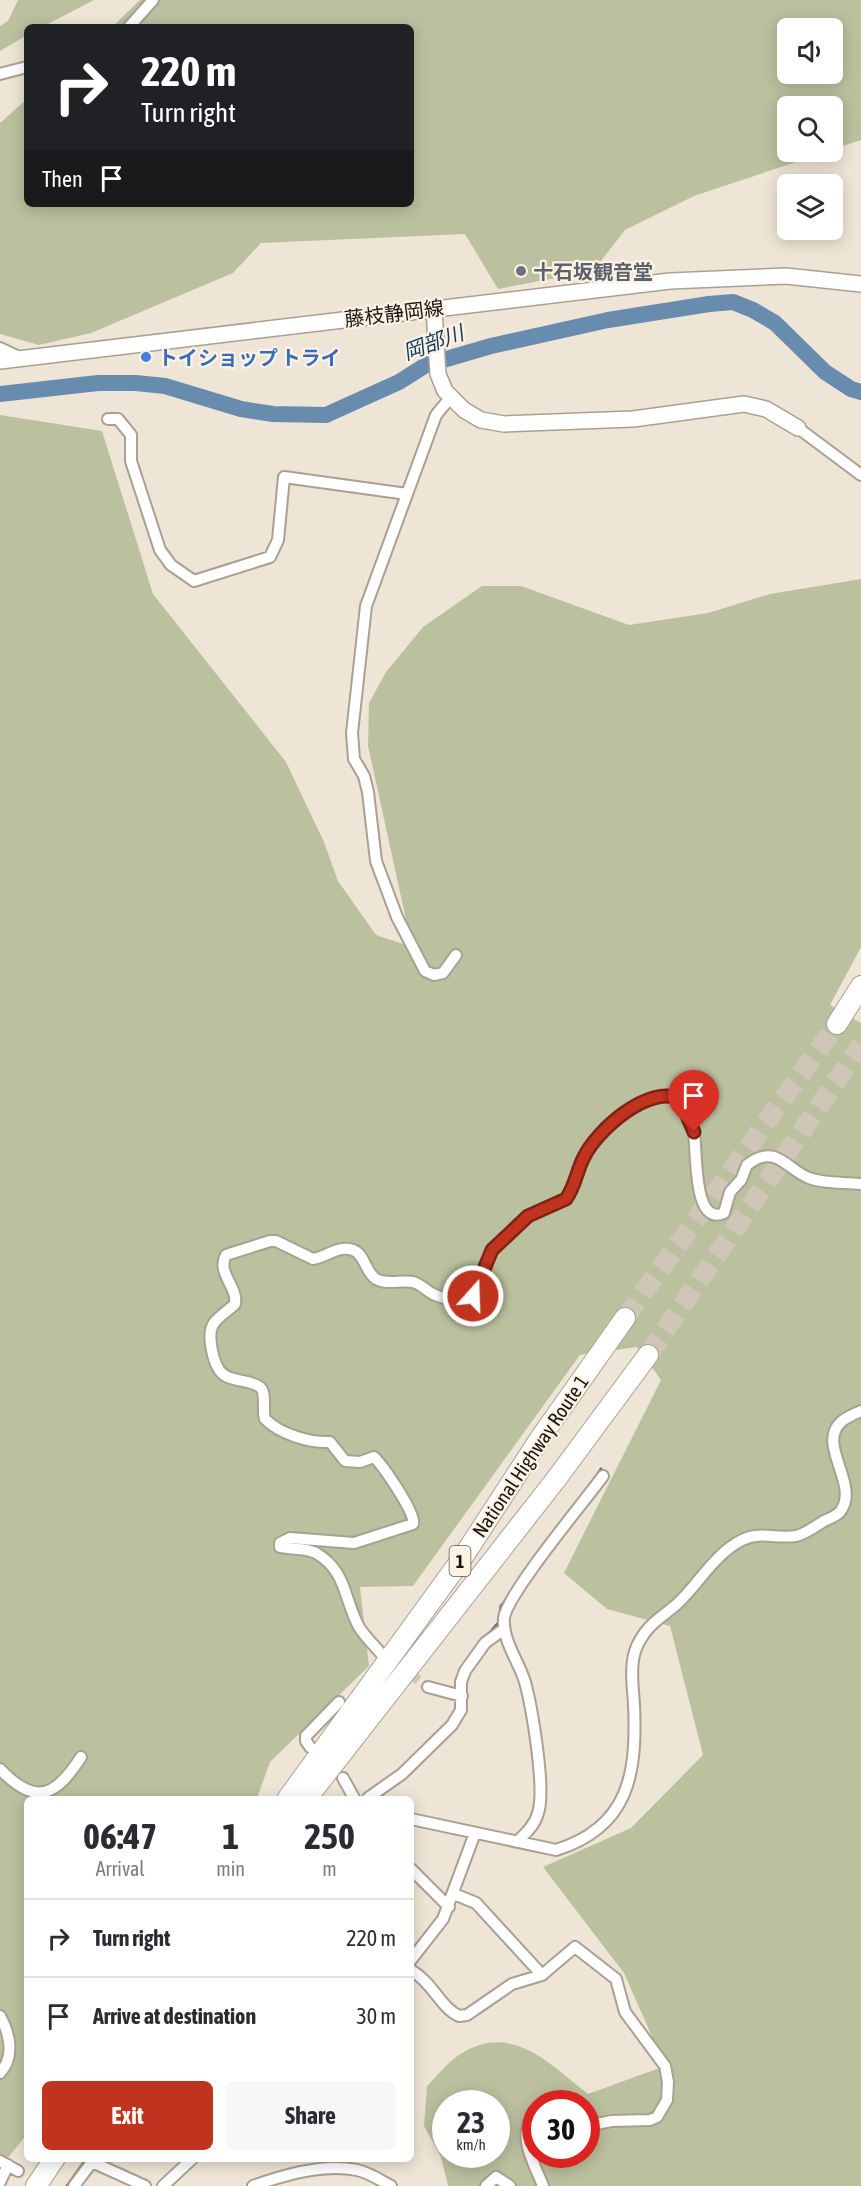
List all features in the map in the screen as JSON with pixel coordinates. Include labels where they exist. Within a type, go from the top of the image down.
[{"type":"highway","points":[[837,1024],[861,986]]},
{"type":"highway","name":"National Highway Route 1","points":[[289,1796],[461,1560],[541,1437],[625,1318]]},
{"type":"highway","name":"National Highway Route 1","points":[[309,1796],[557,1478],[648,1355]]},
{"type":"highway","points":[[12,2171],[31,2162]]},
{"type":"highway","points":[[36,2186],[52,2162]]},
{"type":"main road","name":"藤枝静岡線","points":[[0,361],[626,285],[729,277],[786,276],[861,284]]},
{"type":"main road","points":[[434,309],[438,374],[450,398],[481,420],[504,424],[633,419],[744,404],[766,409],[798,428]]},
{"type":"street","points":[[132,24],[153,0]]},
{"type":"street","points":[[0,74],[24,68]]},
{"type":"street","points":[[0,348],[19,357]]},
{"type":"street","points":[[450,398],[436,414],[366,606],[352,733],[354,759],[368,792],[376,861],[397,917],[425,971],[434,975],[443,973],[456,956]]},
{"type":"street","points":[[108,419],[118,419],[131,435],[131,461],[160,550],[171,565],[194,581],[270,557],[278,540],[284,477],[407,494]]},
{"type":"street","points":[[798,428],[861,475]]},
{"type":"street","points":[[383,1656],[359,1627],[343,1580],[337,1571],[316,1553],[304,1549],[280,1547],[280,1543],[290,1538],[354,1542],[412,1524],[412,1514],[396,1490],[393,1477],[374,1457],[360,1462],[345,1461],[330,1442],[315,1443],[272,1426],[265,1419],[263,1392],[260,1387],[234,1379],[217,1368],[212,1357],[212,1328],[214,1322],[235,1304],[236,1297],[223,1269],[226,1255],[270,1241],[276,1241],[313,1258],[333,1251],[352,1250],[359,1253],[369,1273],[381,1281],[411,1281],[420,1284],[434,1295],[467,1299],[473,1296],[492,1250],[528,1216],[566,1199],[590,1146],[631,1107],[664,1095],[680,1099],[694,1132],[702,1202],[707,1213],[713,1215],[724,1213],[730,1192],[741,1180],[747,1165],[763,1157],[788,1162],[811,1179],[861,1184]]},
{"type":"street","points":[[414,1820],[556,1850],[573,1845],[596,1831],[623,1797],[633,1768],[636,1749],[632,1664],[641,1640],[657,1618],[676,1605],[718,1558],[742,1540],[758,1536],[797,1536],[839,1513],[845,1501],[846,1488],[834,1445],[834,1434],[841,1422],[861,1411]]},
{"type":"street","points":[[517,1842],[529,1830],[538,1814],[541,1800],[535,1741],[525,1683],[504,1629],[504,1616],[521,1585],[603,1476]]},
{"type":"street","points":[[371,1796],[402,1774],[452,1725],[461,1710],[461,1682],[465,1671],[485,1643],[504,1629]]},
{"type":"street","points":[[428,1687],[462,1696]]},
{"type":"street","points":[[310,1747],[306,1736],[339,1702]]},
{"type":"street","points":[[0,1769],[23,1788],[36,1792],[50,1791],[60,1786],[81,1757]]},
{"type":"street","points":[[344,1778],[353,1796]]},
{"type":"street","points":[[414,1956],[443,1919],[475,1833]]},
{"type":"street","points":[[414,1872],[448,1907]]},
{"type":"street","points":[[454,1894],[476,1903],[542,1975]]},
{"type":"street","points":[[414,1972],[426,1981],[446,2006],[459,2016],[467,2015],[512,1984],[542,1975],[575,1947],[616,1979],[626,2012],[665,2066],[667,2100],[657,2117],[650,2120],[600,2123]]},
{"type":"street","points":[[0,2016],[7,2031],[10,2053],[6,2067],[0,2073]]},
{"type":"street","points":[[74,2186],[92,2162]]},
{"type":"street","points":[[98,2162],[145,2186]]},
{"type":"street","points":[[163,2186],[189,2162]]},
{"type":"street","points":[[537,2168],[543,2186]]},
{"type":"street","points":[[253,2186],[314,2170],[337,2169],[356,2170],[391,2186]]},
{"type":"street","points":[[0,2182],[12,2171]]},
{"type":"street","points":[[486,2186],[496,2177],[510,2186]]},
{"type":"green space","points":[[18,0],[94,0],[48,24],[24,24],[24,37],[0,51],[0,26],[8,21]]},
{"type":"green space","points":[[140,0],[861,0],[861,140],[843,146],[843,96],[777,96],[777,162],[796,162],[694,196],[625,230],[593,271],[498,289],[465,234],[261,243],[233,273],[91,333],[39,345],[0,334],[0,123],[24,102],[24,207],[414,207],[414,24],[115,24]]},
{"type":"green space","points":[[0,415],[102,431],[153,594],[286,762],[324,842],[338,881],[376,935],[412,947],[368,746],[369,703],[386,672],[423,627],[482,586],[521,586],[629,625],[708,613],[770,594],[861,579],[861,947],[830,1005],[861,1023],[861,2186],[448,2186],[444,2168],[510,2168],[510,2090],[432,2090],[432,2141],[424,2126],[427,2086],[454,2059],[482,2044],[499,2042],[515,2045],[545,2060],[583,2090],[522,2090],[522,2168],[600,2168],[599,2090],[665,2066],[624,1973],[543,1867],[631,1828],[703,1755],[670,1626],[607,1609],[564,1573],[661,1380],[637,1347],[580,1355],[413,1586],[360,1587],[369,1666],[270,1762],[258,1796],[24,1796],[24,2138],[0,2168]]},
{"type":"waterway","name":"岡部川","points":[[0,394],[98,383],[136,383],[165,386],[241,409],[273,414],[326,415],[399,382],[426,365],[491,346],[608,320],[733,302],[775,323],[825,372],[851,389],[861,392]]},
{"type":"waterway","points":[[594,1480],[601,1469]]},
{"type":"waterway","points":[[500,1614],[501,1606],[507,1599]]},
{"type":"waterway","points":[[487,1636],[500,1621]]},
{"type":"waterway","points":[[468,1658],[482,1640]]},
{"type":"waterway","points":[[67,2186],[84,2162]]},
{"type":"tunnel","points":[[625,1318],[837,1024]]},
{"type":"tunnel","points":[[648,1355],[861,1045]]},
{"type":"tunnel","points":[[386,1657],[428,1687]]},
{"type":"place","name":"十石坂観音堂","points":[[521,271]]},
{"type":"place","name":"トイショップ トライ","points":[[146,357]]},
{"type":"route","points":[[473,1296],[492,1250],[528,1216],[566,1199],[590,1146],[631,1107],[656,1096],[673,1095],[680,1099],[694,1132]]}]
